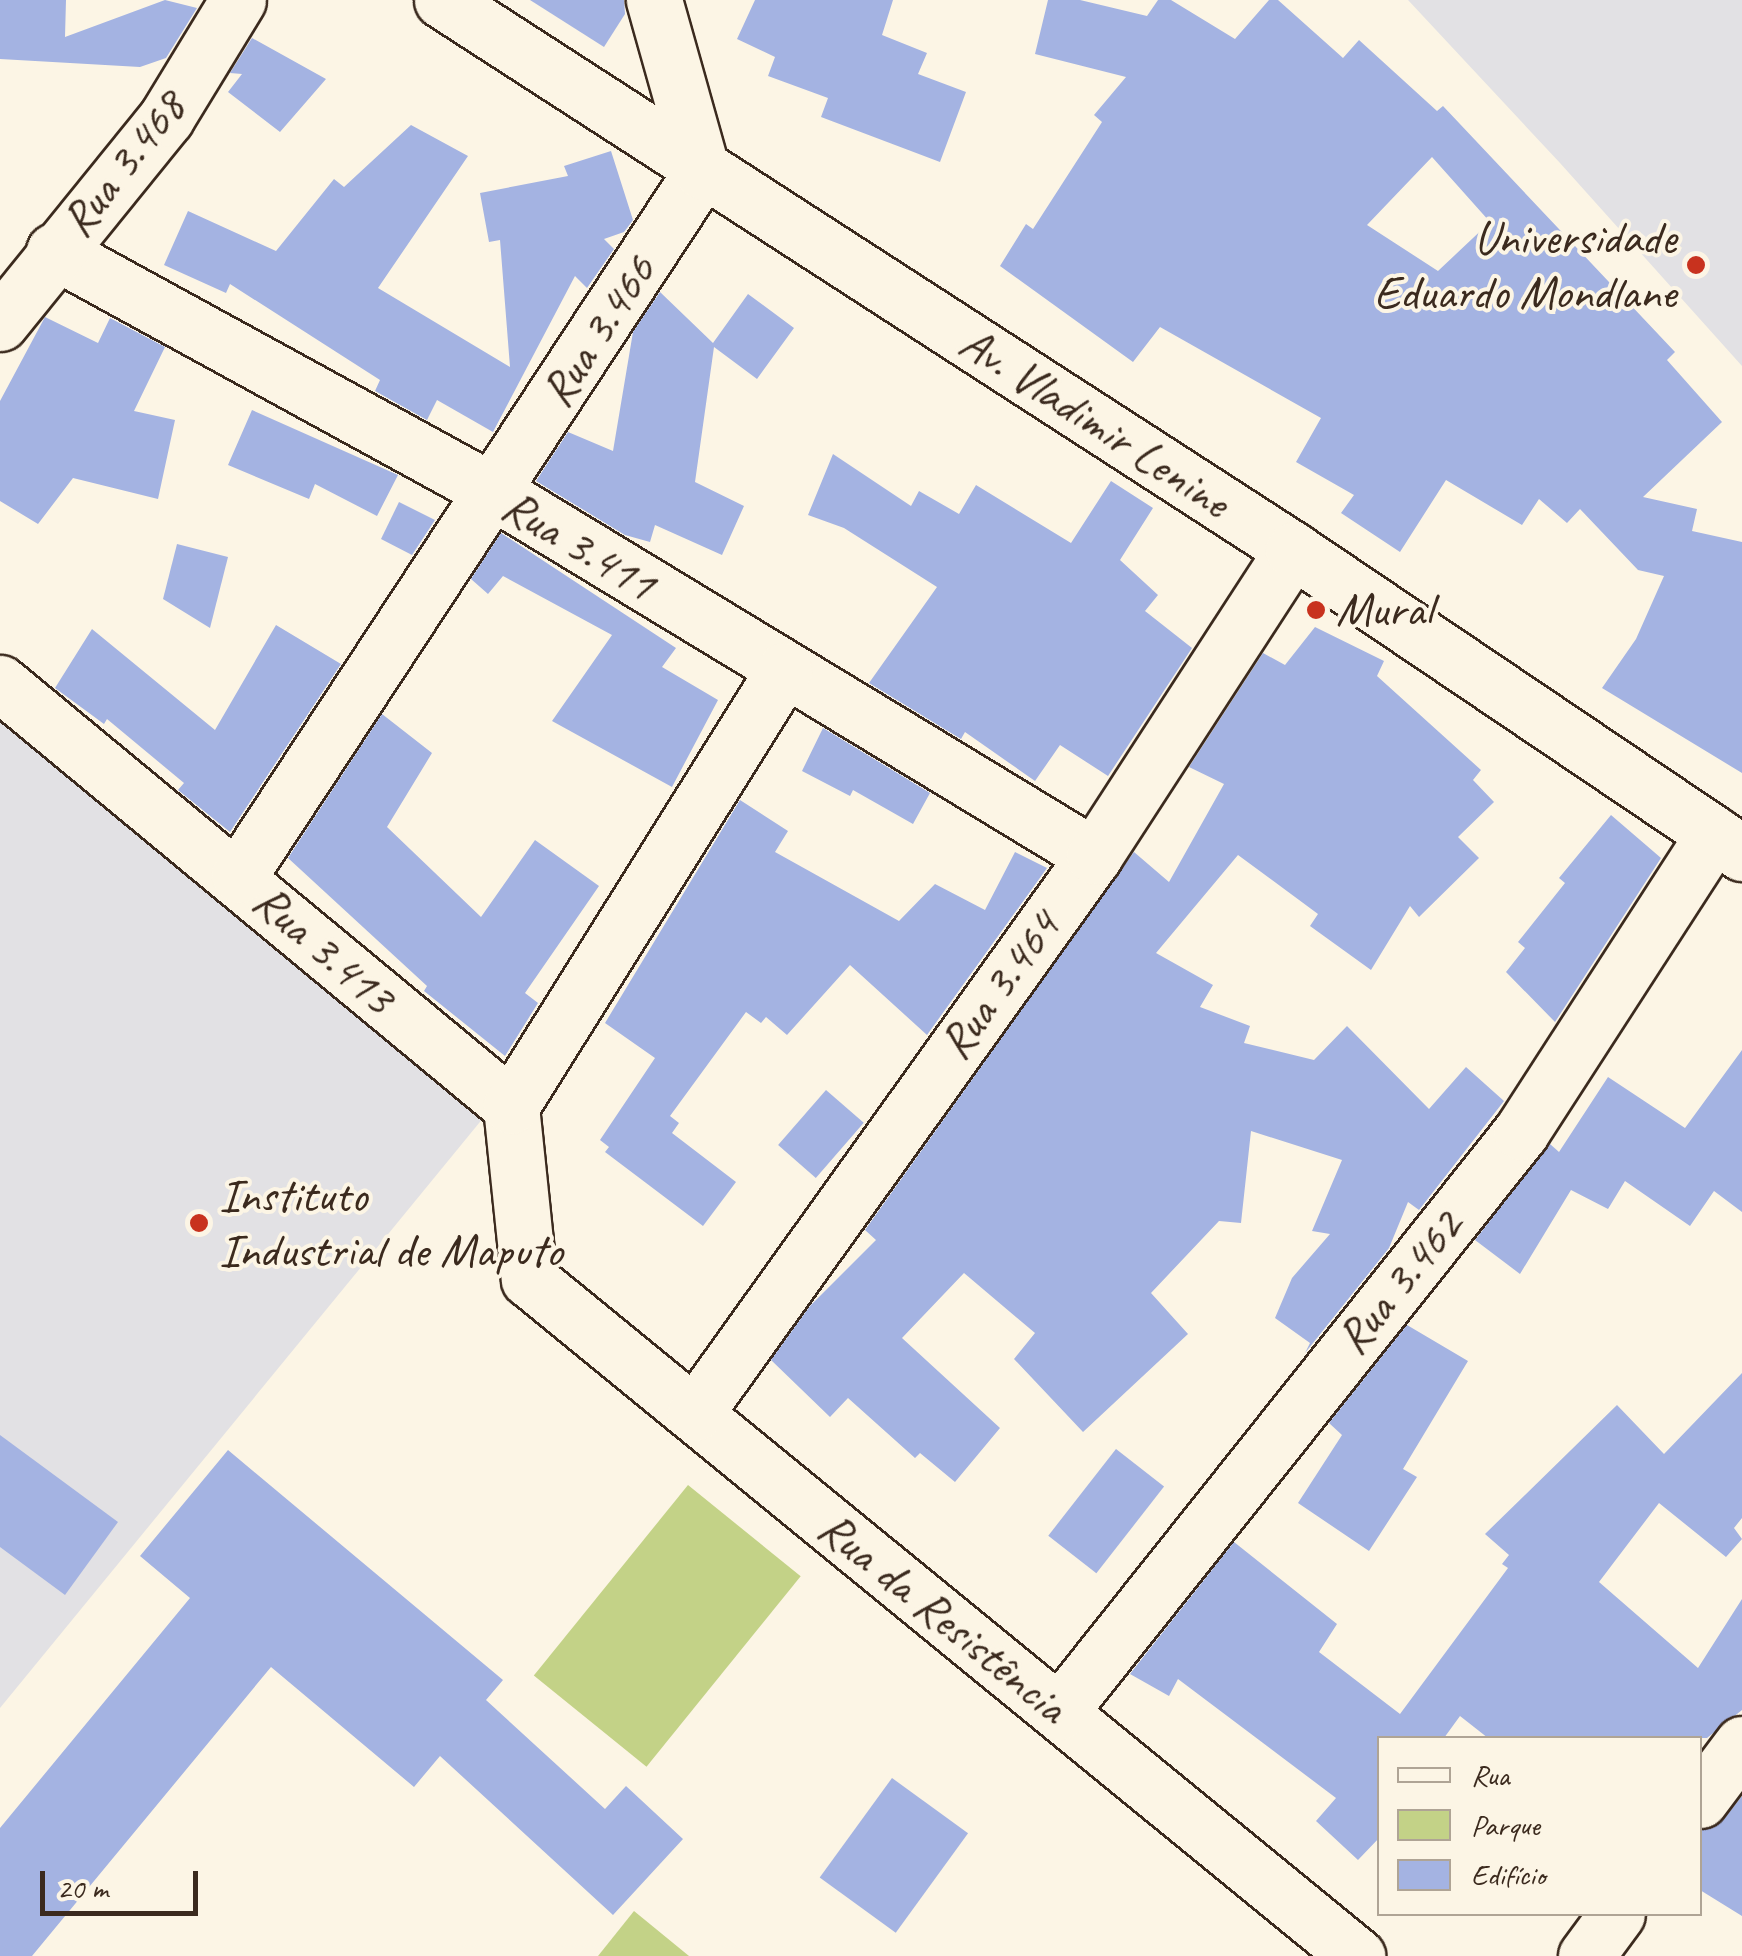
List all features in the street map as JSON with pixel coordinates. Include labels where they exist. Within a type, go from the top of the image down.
[{"type":"street","name":"Rua 3.468","points":[[0,323],[54,250],[166,118],[238,0]]},
{"type":"street","name":"Av. Vladimir Lenine","points":[[442,0],[1293,550],[1728,844]]},
{"type":"street","points":[[654,0],[702,171]]},
{"type":"street","name":"Rua 3.466","points":[[239,876],[702,171]]},
{"type":"street","name":"Rua 3.411","points":[[54,250],[494,492],[1094,856]]},
{"type":"street","name":"Rua 3.464","points":[[695,1413],[1094,856],[1293,550]]},
{"type":"street","points":[[511,1106],[784,670]]},
{"type":"street","name":"Rua 3.413","points":[[0,684],[239,876],[511,1106]]},
{"type":"street","name":"Rua 3.462","points":[[1059,1712],[1520,1132],[1728,844]]},
{"type":"street","name":"Rua da Resistência","points":[[511,1106],[530,1279],[1357,1956]]},
{"type":"street","points":[[1702,1797],[1742,1744]]},
{"type":"street","points":[[1586,1956],[1616,1916]]},
{"type":"shaded area","name":"Universidade Eduardo Mondlane","points":[[1408,0],[1742,0],[1742,366],[1560,163]]},
{"type":"shaded area","name":"Instituto Industrial de Maputo","points":[[0,705],[493,1106],[0,1708]]},
{"type":"green space","points":[[688,1485],[801,1576],[647,1767],[534,1675]]},
{"type":"green space","points":[[634,1911],[689,1956],[598,1956]]},
{"type":"building","points":[[0,0],[66,0],[65,37],[165,0],[197,8],[166,58],[140,67],[0,59]]},
{"type":"building","points":[[530,0],[624,0],[625,14],[604,47]]},
{"type":"building","points":[[755,0],[893,0],[882,35],[927,53],[918,74],[966,92],[940,162],[821,117],[828,98],[768,76],[775,57],[737,39]]},
{"type":"building","points":[[1048,0],[1080,0],[1147,16],[1158,0],[1171,0],[1235,39],[1269,0],[1278,0],[1343,58],[1359,40],[1437,111],[1443,106],[1675,352],[1667,360],[1722,422],[1643,497],[1697,509],[1692,531],[1742,542],[1742,773],[1602,688],[1636,639],[1664,576],[1638,570],[1580,509],[1567,523],[1539,499],[1522,525],[1446,480],[1400,552],[1341,513],[1354,495],[1296,462],[1321,418],[1160,327],[1133,362],[1000,266],[1026,224],[1033,229],[1102,122],[1094,115],[1126,77],[1035,54]],"holes":[[[1432,157],[1490,222],[1438,271],[1367,225]]]},
{"type":"building","points":[[252,38],[326,79],[280,132],[228,92],[242,74],[230,73]]},
{"type":"building","points":[[411,125],[468,156],[378,288],[510,367],[500,240],[489,242],[480,193],[568,176],[564,166],[611,151],[633,220],[624,232],[604,239],[614,249],[587,288],[575,276],[493,432],[437,400],[427,420],[375,391],[380,380],[230,284],[226,293],[164,265],[188,211],[276,251],[334,179],[344,187]]},
{"type":"building","points":[[660,292],[713,343],[748,294],[794,328],[757,379],[714,347],[695,482],[744,506],[722,555],[655,525],[650,542],[625,535],[536,481],[568,432],[613,451],[633,332]]},
{"type":"building","points":[[45,317],[98,343],[110,318],[165,347],[134,411],[175,420],[158,499],[73,478],[38,524],[0,501],[0,401]]},
{"type":"building","points":[[252,410],[398,475],[377,516],[315,484],[309,499],[228,465]]},
{"type":"building","points":[[833,454],[911,506],[919,491],[959,514],[976,485],[1071,543],[1111,481],[1153,508],[1120,560],[1158,595],[1145,611],[1192,648],[1108,776],[1060,745],[1035,781],[965,732],[961,739],[869,683],[937,587],[844,528],[808,515]]},
{"type":"building","points":[[399,502],[435,520],[412,555],[381,539]]},
{"type":"building","points":[[501,533],[676,648],[662,667],[718,700],[672,787],[552,721],[612,635],[503,576],[488,594],[471,579]]},
{"type":"building","points":[[177,544],[228,557],[210,628],[163,599]]},
{"type":"building","points":[[276,625],[341,664],[230,832],[178,790],[184,783],[107,719],[104,724],[55,688],[92,629],[215,730]]},
{"type":"building","points":[[1315,627],[1384,661],[1377,676],[1481,770],[1473,780],[1494,802],[1458,837],[1479,858],[1419,917],[1410,906],[1371,970],[1310,926],[1318,914],[1238,855],[1156,953],[1213,985],[1200,1007],[1250,1026],[1244,1043],[1314,1060],[1347,1026],[1429,1109],[1466,1067],[1504,1101],[1419,1210],[1408,1202],[1389,1248],[1305,1353],[1310,1343],[1275,1318],[1292,1278],[1330,1234],[1312,1231],[1342,1160],[1251,1131],[1241,1223],[1219,1221],[1151,1293],[1188,1334],[1083,1432],[1014,1359],[1035,1333],[964,1273],[902,1338],[1000,1428],[955,1482],[920,1453],[915,1458],[848,1398],[830,1417],[771,1360],[810,1306],[876,1240],[865,1230],[1134,852],[1169,882],[1224,784],[1189,767],[1263,653],[1285,665]]},
{"type":"building","points":[[382,714],[432,753],[387,827],[481,917],[535,840],[599,886],[525,993],[538,1003],[505,1056],[424,991],[427,986],[288,858]]},
{"type":"building","points":[[823,728],[930,793],[913,824],[853,790],[850,796],[802,771]]},
{"type":"building","points":[[740,800],[788,831],[775,852],[899,921],[935,884],[985,910],[1015,852],[1047,868],[927,1035],[850,965],[787,1035],[766,1017],[761,1023],[746,1012],[670,1116],[679,1123],[672,1133],[736,1182],[703,1226],[605,1152],[609,1147],[600,1140],[655,1058],[605,1023]]},
{"type":"building","points":[[1611,815],[1661,858],[1555,1022],[1506,972],[1525,948],[1518,942],[1565,883],[1559,878]]},
{"type":"building","points":[[1742,1050],[1742,1212],[1714,1191],[1690,1226],[1625,1181],[1608,1209],[1571,1190],[1520,1274],[1475,1240],[1550,1144],[1559,1152],[1608,1077],[1685,1128]]},
{"type":"building","points":[[826,1090],[864,1123],[816,1178],[778,1145]]},
{"type":"building","points":[[1407,1325],[1468,1361],[1403,1469],[1417,1477],[1369,1551],[1298,1503],[1342,1435],[1329,1423]]},
{"type":"building","points":[[1742,1373],[1742,1518],[1734,1528],[1742,1539],[1726,1557],[1659,1503],[1599,1582],[1698,1668],[1742,1599],[1742,1710],[1707,1738],[1485,1736],[1460,1716],[1445,1736],[1377,1736],[1377,1840],[1358,1860],[1316,1821],[1336,1798],[1178,1679],[1169,1696],[1130,1674],[1234,1542],[1337,1624],[1319,1652],[1400,1714],[1508,1568],[1502,1564],[1509,1555],[1485,1534],[1617,1405],[1664,1454]]},
{"type":"building","points":[[0,1435],[118,1522],[65,1595],[0,1547]]},
{"type":"building","points":[[1116,1449],[1164,1487],[1096,1573],[1048,1536]]},
{"type":"building","points":[[228,1450],[503,1680],[486,1700],[605,1809],[626,1786],[683,1839],[613,1915],[440,1756],[414,1787],[271,1667],[32,1956],[0,1956],[0,1828],[190,1598],[140,1556]]},
{"type":"building","points":[[892,1778],[968,1833],[896,1933],[820,1878]]},
{"type":"building","points":[[1742,1796],[1742,1916],[1702,1891],[1702,1830],[1724,1819]]},
{"type":"place","name":"Universidade Eduardo Mondlane","points":[[1696,265]]},
{"type":"place","name":"Mural","points":[[1316,610]]},
{"type":"place","name":"Instituto Industrial de Maputo","points":[[199,1223]]}]
